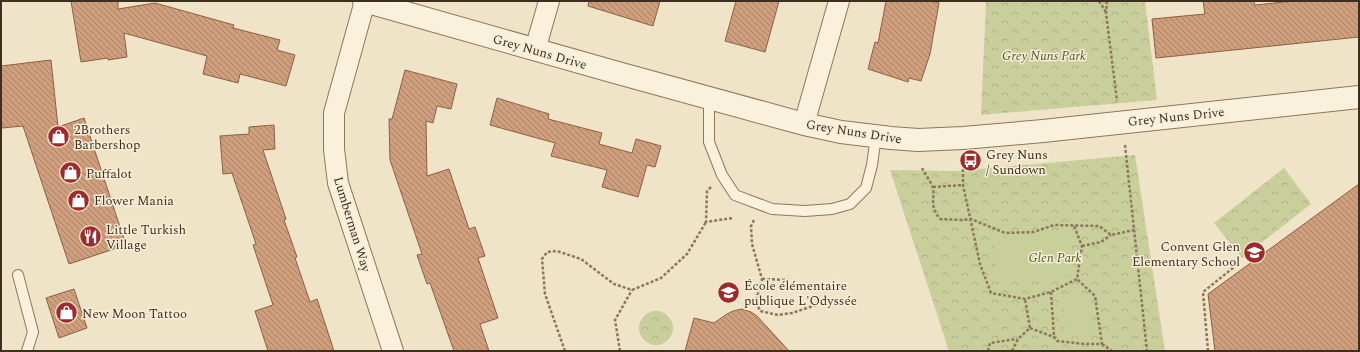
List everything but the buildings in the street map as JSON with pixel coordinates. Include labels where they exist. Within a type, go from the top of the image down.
[{"type":"street","name":"Grey Nuns Drive","points":[[364,1],[804,124],[841,132],[876,136],[918,140],[963,138],[1043,131],[1359,97]]},
{"type":"street","name":"Lumberman Way","points":[[364,1],[334,113],[334,149],[338,183],[393,351]]},
{"type":"street","points":[[535,50],[549,1]]},
{"type":"street","points":[[804,124],[839,1]]},
{"type":"lane","points":[[709,98],[709,142],[722,175],[734,195],[772,209],[805,211],[832,209],[850,204],[866,188],[872,165],[876,136]]},
{"type":"lane","points":[[18,275],[33,332],[27,351]]},
{"type":"path","points":[[1099,1],[1106,13]]},
{"type":"path","points":[[1107,1],[1106,13],[1118,107]]},
{"type":"path","points":[[963,138],[963,185],[980,264],[991,293],[1025,299],[1052,292],[1077,279]]},
{"type":"path","points":[[1124,138],[1147,351]]},
{"type":"path","points":[[922,168],[933,187],[932,202],[934,212],[940,219],[971,219],[1005,233],[1034,232],[1054,225],[1099,226],[1110,235]]},
{"type":"path","points":[[620,351],[615,320],[632,290],[661,278],[687,254],[706,222],[707,191],[722,175]]},
{"type":"path","points":[[933,187],[963,185]]},
{"type":"path","points":[[761,205],[751,226],[752,244],[762,279],[756,301],[760,311],[778,315],[792,313],[816,305]]},
{"type":"path","points":[[706,222],[733,218]]},
{"type":"path","points":[[1074,226],[1082,246],[1077,279]]},
{"type":"path","points":[[1082,246],[1101,242],[1110,235],[1134,230]]},
{"type":"path","points":[[565,351],[545,294],[542,259],[547,252],[557,251],[582,259],[614,284],[632,290]]},
{"type":"path","points":[[1208,351],[1203,292],[1238,264]]},
{"type":"path","points":[[762,279],[789,280]]},
{"type":"path","points":[[1077,279],[1095,296],[1102,344]]},
{"type":"path","points":[[1052,292],[1054,337]]},
{"type":"path","points":[[1025,299],[1030,328]]},
{"type":"path","points":[[1030,328],[1054,337],[1057,341],[1102,344],[1112,351]]},
{"type":"path","points":[[1012,351],[1018,339],[1030,328]]},
{"type":"path","points":[[988,351],[990,343],[1018,339]]},
{"type":"green space","name":"Grey Nuns Park","points":[[986,1],[1145,1],[1157,100],[981,115]]},
{"type":"green space","name":"Glen Park","points":[[1135,155],[1165,351],[949,351],[890,170],[957,171]]},
{"type":"green space","points":[[1284,168],[1311,204],[1242,258],[1214,223]]},
{"type":"green space","points":[[1071,233],[1074,275],[997,280],[994,238]]},
{"type":"green space","points":[[1064,296],[1088,296],[1088,336],[1065,337]]},
{"type":"green space","points":[[656,311],[668,316],[673,328],[668,340],[656,345],[644,340],[639,328],[644,316]]},
{"type":"place","name":"2Brothers Barbershop","points":[[58,136]]},
{"type":"place","name":"Grey Nuns / Sundown","points":[[971,161]]},
{"type":"place","name":"Puffalot","points":[[70,173]]},
{"type":"place","name":"Flower Mania","points":[[79,200]]},
{"type":"place","name":"Little Turkish Village","points":[[91,236]]},
{"type":"place","name":"Convent Glen Elementary School","points":[[1255,253]]},
{"type":"place","name":"École élémentaire publique L'Odyssée","points":[[729,292]]},
{"type":"place","name":"New Moon Tattoo","points":[[66,313]]}]
